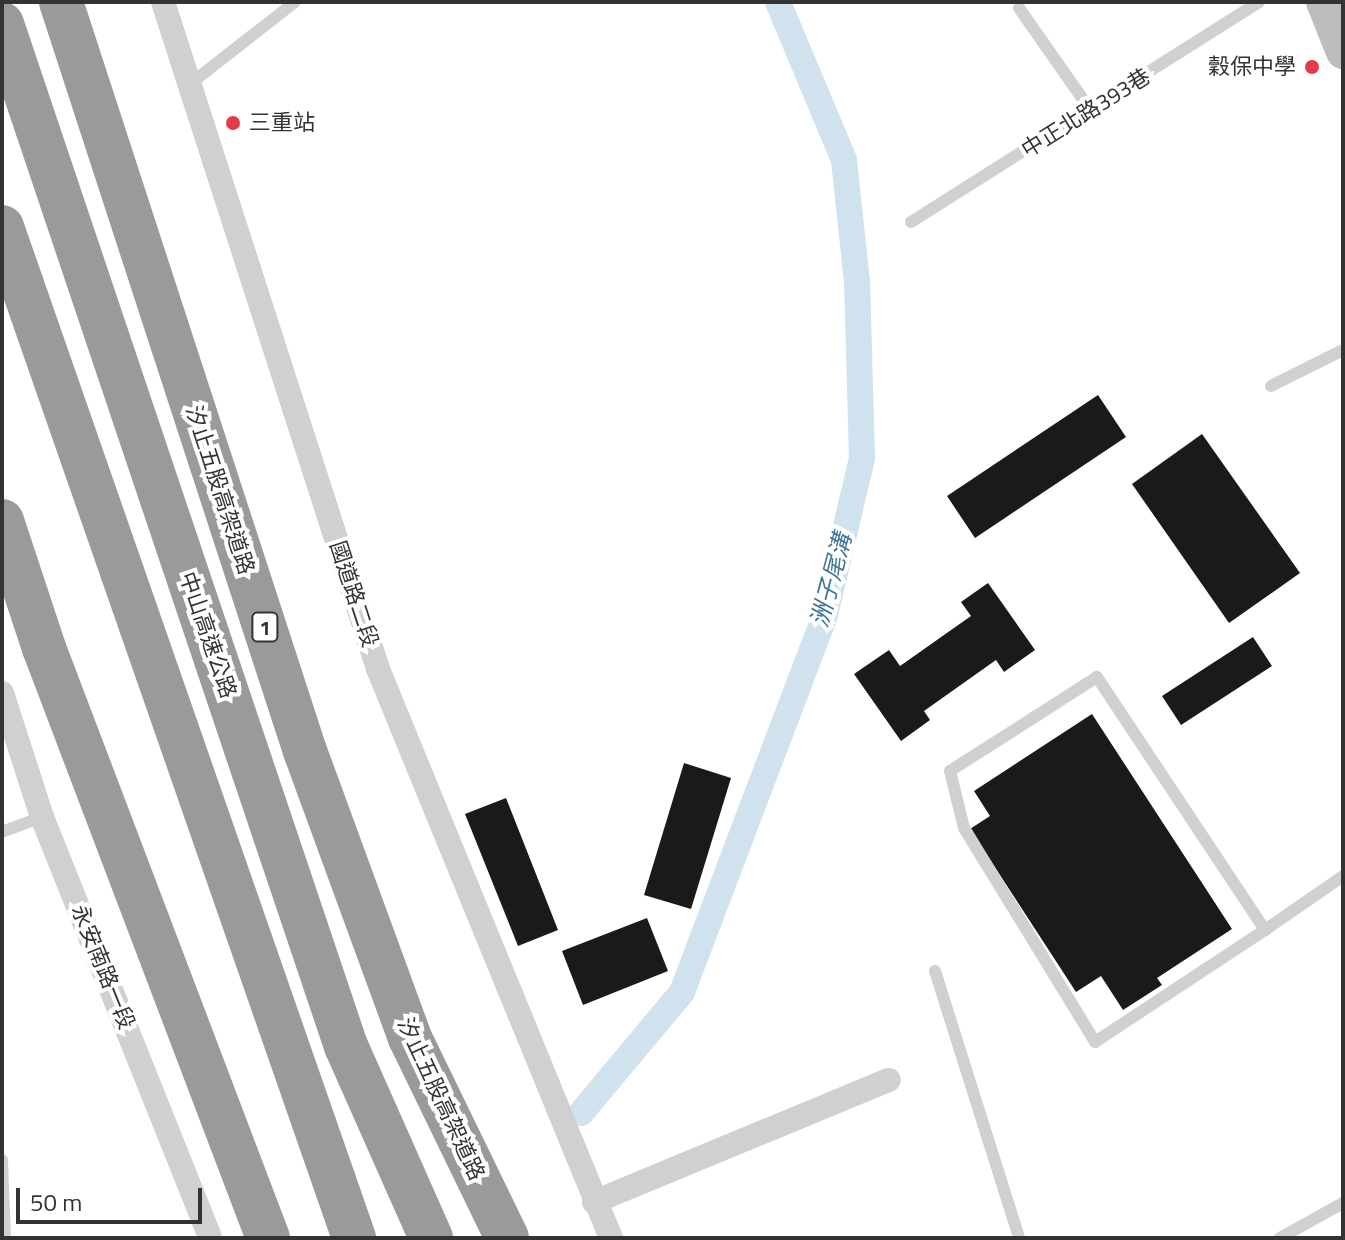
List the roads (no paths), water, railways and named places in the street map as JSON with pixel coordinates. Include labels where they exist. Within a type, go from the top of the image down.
[{"type":"highway","name":"汐止五股高架道路","points":[[61,2],[305,751],[410,1038],[507,1238]]},
{"type":"highway","name":"中山高速公路","points":[[2,24],[346,1046],[431,1238]]},
{"type":"highway","points":[[2,227],[354,1238]]},
{"type":"highway","points":[[2,521],[49,663],[268,1238]]},
{"type":"main road","points":[[1323,2],[1343,52]]},
{"type":"street","name":"國道路二段","points":[[163,2],[378,669],[580,1173],[611,1238]]},
{"type":"street","name":"永安南路一段","points":[[2,693],[8,738],[210,1238]]},
{"type":"street","points":[[594,1202],[889,1080]]},
{"type":"lane","points":[[190,84],[295,2]]},
{"type":"lane","name":"中正北路393巷","points":[[911,222],[1259,2]]},
{"type":"lane","points":[[1019,8],[1091,111]]},
{"type":"lane","points":[[1271,386],[1343,350]]},
{"type":"lane","points":[[1265,930],[1097,677],[950,771],[964,828],[1095,1042],[1265,930],[1343,876]]},
{"type":"lane","points":[[2,832],[42,817]]},
{"type":"lane","points":[[935,971],[1019,1238]]},
{"type":"lane","points":[[2,1160],[5,1238]]},
{"type":"lane","points":[[1280,1238],[1343,1203]]},
{"type":"waterway","name":"洲子尾溝","points":[[581,1113],[682,992],[824,619],[862,458],[857,282],[844,160],[778,2]]},
{"type":"place","name":"穀保中學","points":[[1312,67]]},
{"type":"place","name":"三重站","points":[[233,123]]}]
